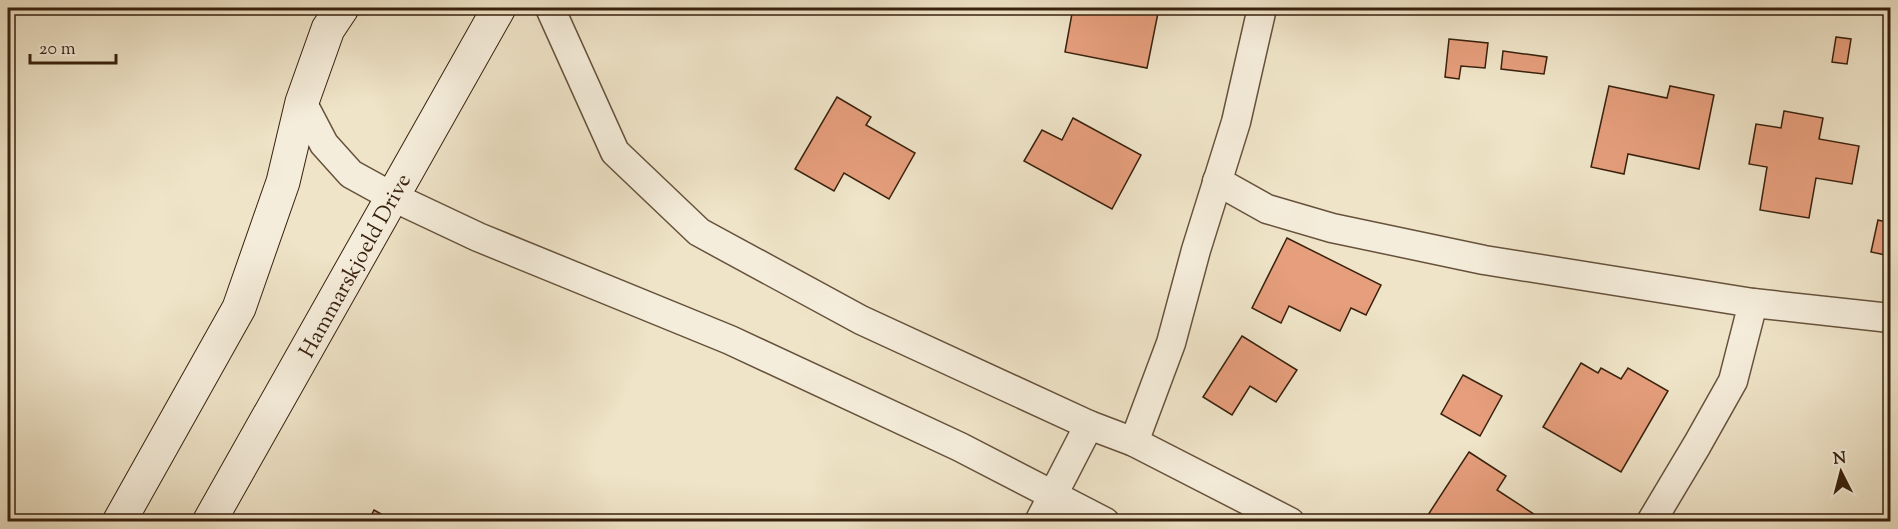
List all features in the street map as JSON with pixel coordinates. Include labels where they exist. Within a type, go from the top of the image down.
[{"type":"main road","points":[[119,522],[239,308],[283,182],[302,102],[328,29],[342,8]]},
{"type":"main road","name":"Hammarskjoeld Drive","points":[[209,522],[499,8]]},
{"type":"street","points":[[550,8],[615,152],[699,232],[861,320],[1089,425],[1134,442],[1290,522]]},
{"type":"street","points":[[1134,442],[1171,343],[1196,250],[1236,122],[1262,8]]},
{"type":"street","points":[[302,102],[324,144],[351,174],[391,196],[478,237],[730,340],[960,447],[1105,522]]},
{"type":"street","points":[[1217,181],[1267,209],[1332,228],[1484,260],[1753,303],[1890,318]]},
{"type":"street","points":[[1651,522],[1733,381],[1753,303]]},
{"type":"street","points":[[1039,522],[1089,425]]},
{"type":"building","points":[[1073,8],[1159,8],[1147,68],[1065,52]]},
{"type":"building","points":[[1444,8],[1483,8],[1482,14]]},
{"type":"building","points":[[1836,37],[1851,39],[1847,64],[1832,62]]},
{"type":"building","points":[[1449,39],[1488,43],[1485,68],[1461,66],[1459,79],[1445,77]]},
{"type":"building","points":[[1503,51],[1547,57],[1544,74],[1501,69]]},
{"type":"building","points":[[1609,86],[1667,98],[1670,86],[1714,95],[1699,169],[1628,154],[1624,174],[1591,167]]},
{"type":"building","points":[[1890,88],[1890,112],[1886,112]]},
{"type":"building","points":[[837,97],[871,117],[866,125],[915,153],[889,199],[844,173],[834,191],[795,169]]},
{"type":"building","points":[[1784,111],[1823,118],[1819,139],[1859,146],[1852,184],[1816,178],[1809,218],[1760,210],[1767,167],[1749,164],[1756,124],[1781,128]]},
{"type":"building","points":[[1073,118],[1141,155],[1112,209],[1024,161],[1042,130],[1062,140]]},
{"type":"building","points":[[1878,220],[1890,223],[1890,256],[1871,252]]},
{"type":"building","points":[[1287,238],[1381,285],[1366,315],[1351,308],[1340,331],[1289,306],[1281,323],[1252,308]]},
{"type":"building","points":[[1242,336],[1297,370],[1276,402],[1250,386],[1232,415],[1203,397]]},
{"type":"building","points":[[1581,363],[1598,373],[1601,368],[1621,379],[1628,368],[1668,391],[1621,472],[1543,427]]},
{"type":"building","points":[[1463,375],[1502,396],[1480,436],[1441,414]]},
{"type":"building","points":[[1469,452],[1506,476],[1497,490],[1546,522],[1432,522],[1426,518]]},
{"type":"building","points":[[374,510],[395,522],[368,522]]}]
